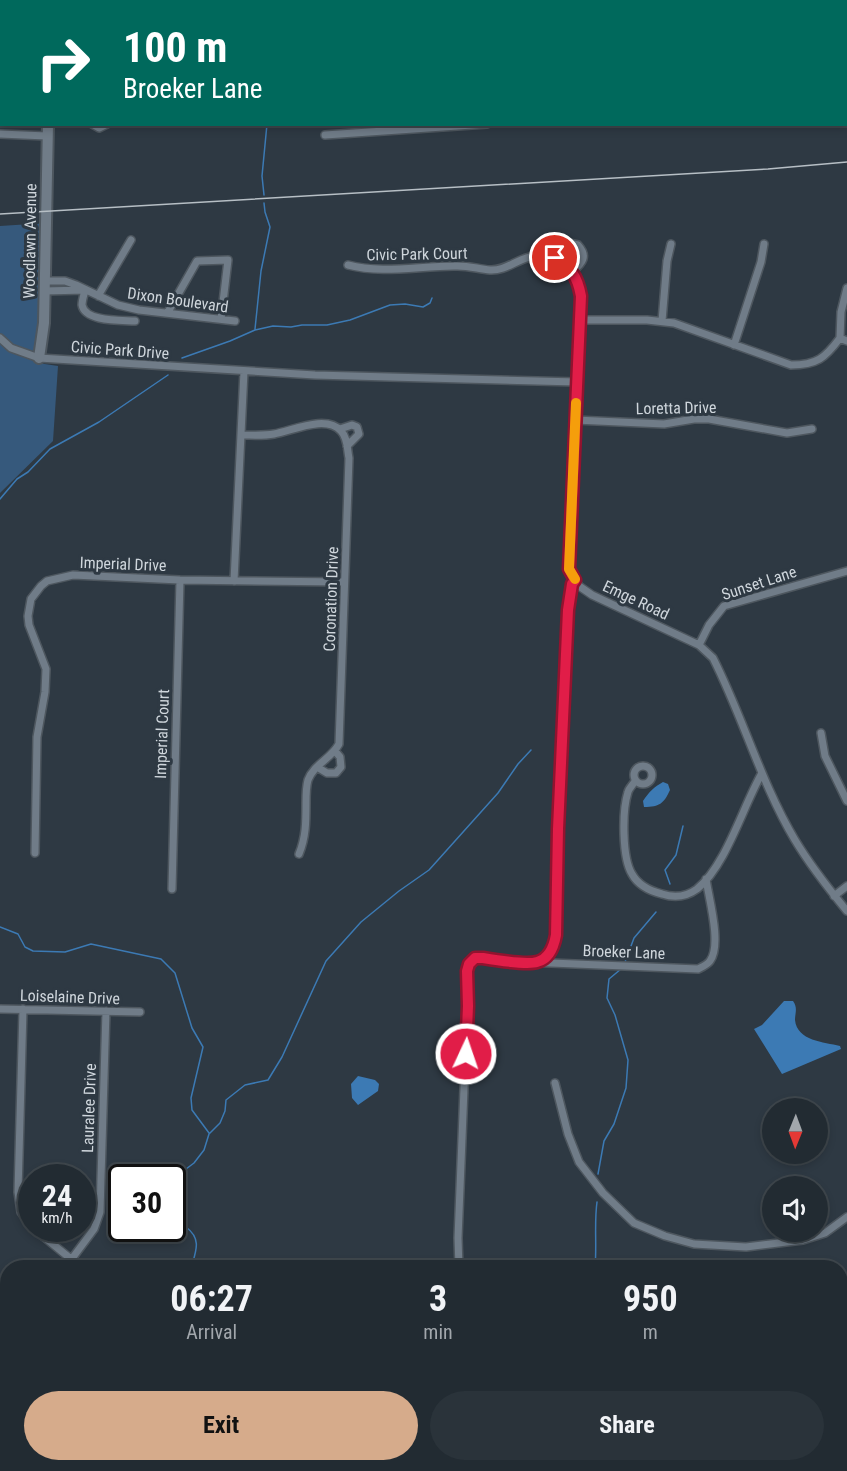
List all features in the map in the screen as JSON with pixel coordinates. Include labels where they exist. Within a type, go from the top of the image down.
[{"type":"street","points":[[358,126],[358,134]]},
{"type":"street","points":[[325,135],[454,126]]},
{"type":"street","points":[[0,134],[47,130]]},
{"type":"street","name":"Woodlawn Avenue","points":[[39,358],[44,323],[47,130]]},
{"type":"street","points":[[98,296],[131,240]]},
{"type":"street","points":[[537,962],[548,955],[554,946],[556,935],[558,829],[568,610],[572,584],[575,580],[569,569],[581,296],[578,279],[572,272],[568,267],[555,258],[569,243],[578,244],[583,250],[584,258],[582,264],[572,272]]},
{"type":"street","points":[[662,321],[667,261],[671,244]]},
{"type":"street","points":[[734,345],[759,270],[764,244]]},
{"type":"street","name":"Civic Park Court","points":[[348,265],[366,270],[454,266],[473,266],[491,270],[510,266],[528,257],[539,255],[555,258]]},
{"type":"street","points":[[168,312],[197,261],[228,260],[221,319]]},
{"type":"street","name":"Dixon Boulevard","points":[[44,286],[85,290],[129,307],[235,321]]},
{"type":"street","points":[[580,320],[674,323],[791,365],[806,365],[824,357],[843,340],[841,312],[847,288]]},
{"type":"street","points":[[85,290],[82,304],[85,312],[94,317],[135,321]]},
{"type":"street","name":"Civic Park Drive","points":[[0,338],[11,348],[39,358],[244,371]]},
{"type":"street","points":[[234,581],[244,371],[577,382]]},
{"type":"street","name":"Loretta Drive","points":[[575,420],[664,424],[709,419],[787,433],[812,429]]},
{"type":"street","name":"Coronation Drive","points":[[241,435],[275,434],[302,426],[323,424],[340,429],[352,425],[357,427],[359,434],[347,446]]},
{"type":"street","name":"Coronation Drive","points":[[317,767],[327,773],[336,773],[341,767],[340,757],[335,752],[339,744],[340,727],[349,458],[346,438],[340,429]]},
{"type":"street","name":"Sunset Lane","points":[[699,645],[712,620],[724,606],[847,571]]},
{"type":"street","name":"Imperial Drive","points":[[35,853],[37,737],[45,692],[46,669],[29,624],[29,606],[40,586],[47,581],[73,575],[180,580],[344,582]]},
{"type":"street","name":"Imperial Court","points":[[172,889],[180,580]]},
{"type":"street","name":"Emge Road","points":[[575,580],[579,586],[592,595],[699,645],[713,658],[762,773],[795,840],[847,911]]},
{"type":"street","points":[[820,733],[825,756],[847,801]]},
{"type":"street","points":[[298,855],[306,830],[307,786],[313,770],[335,752]]},
{"type":"street","points":[[635,781],[627,794],[625,813],[626,858],[631,873],[644,886],[655,892],[679,897],[697,889],[706,879],[722,855],[762,773]]},
{"type":"street","name":"Broeker Lane","points":[[459,1260],[469,964],[475,958],[698,969],[709,963],[713,956],[715,941],[706,879]]},
{"type":"street","points":[[834,896],[847,886]]},
{"type":"street","name":"Loiselaine Drive","points":[[0,1009],[140,1012]]},
{"type":"street","points":[[19,1164],[23,1009]]},
{"type":"street","name":"Lauralee Drive","points":[[71,1259],[94,1229],[100,1212],[106,1011]]},
{"type":"street","points":[[555,1083],[568,1134],[579,1162],[603,1193],[634,1223],[665,1236],[694,1244],[746,1247],[803,1240],[825,1233],[847,1216]]},
{"type":"street","points":[[50,1242],[71,1259]]},
{"type":"shaded area","points":[[46,223],[38,363],[58,366],[53,441],[0,493],[0,226]]},
{"type":"shaded area","points":[[663,782],[668,784],[670,790],[666,798],[658,805],[644,807],[643,801],[647,795]]},
{"type":"shaded area","points":[[784,1001],[793,1001],[795,1004],[795,1020],[801,1032],[819,1042],[840,1046],[841,1049],[782,1074],[754,1029],[762,1025]]},
{"type":"shaded area","points":[[358,1076],[375,1080],[379,1084],[378,1091],[358,1105],[352,1098],[351,1084]]},
{"type":"waterway","points":[[264,195],[262,176],[267,126]]},
{"type":"waterway","points":[[255,329],[261,271],[270,227],[264,203]]},
{"type":"waterway","points":[[182,358],[255,330],[273,326],[327,325],[350,320],[390,305],[405,304],[423,307],[430,303],[432,298]]},
{"type":"waterway","points":[[0,499],[17,479],[28,472],[50,449],[99,422],[168,375]]},
{"type":"waterway","points":[[186,1169],[204,1150],[209,1134],[220,1123],[225,1111],[226,1100],[245,1085],[268,1080],[282,1057],[326,961],[361,922],[429,870],[498,793],[531,750]]},
{"type":"waterway","points":[[670,884],[665,870],[676,855],[683,826]]},
{"type":"waterway","points":[[625,962],[634,938],[656,912]]},
{"type":"waterway","points":[[0,927],[18,934],[25,947],[33,951],[65,952],[91,944],[161,959],[175,973],[192,1028],[203,1047],[191,1098],[192,1110],[209,1133]]},
{"type":"waterway","points":[[598,1174],[604,1141],[614,1124],[626,1088],[628,1060],[615,1015],[607,998],[609,979],[621,969]]},
{"type":"waterway","points":[[595,1260],[597,1202]]},
{"type":"waterway","points":[[186,1227],[196,1241],[193,1260]]},
{"type":"railway","points":[[0,214],[768,169],[847,162]]},
{"type":"slow traffic","points":[[575,579],[569,569],[576,403]]},
{"type":"route","points":[[466,1054],[469,964],[475,958],[537,962],[548,955],[554,946],[556,935],[558,829],[568,610],[572,584],[575,580],[569,569],[581,296],[578,279],[568,267],[555,258]]}]
